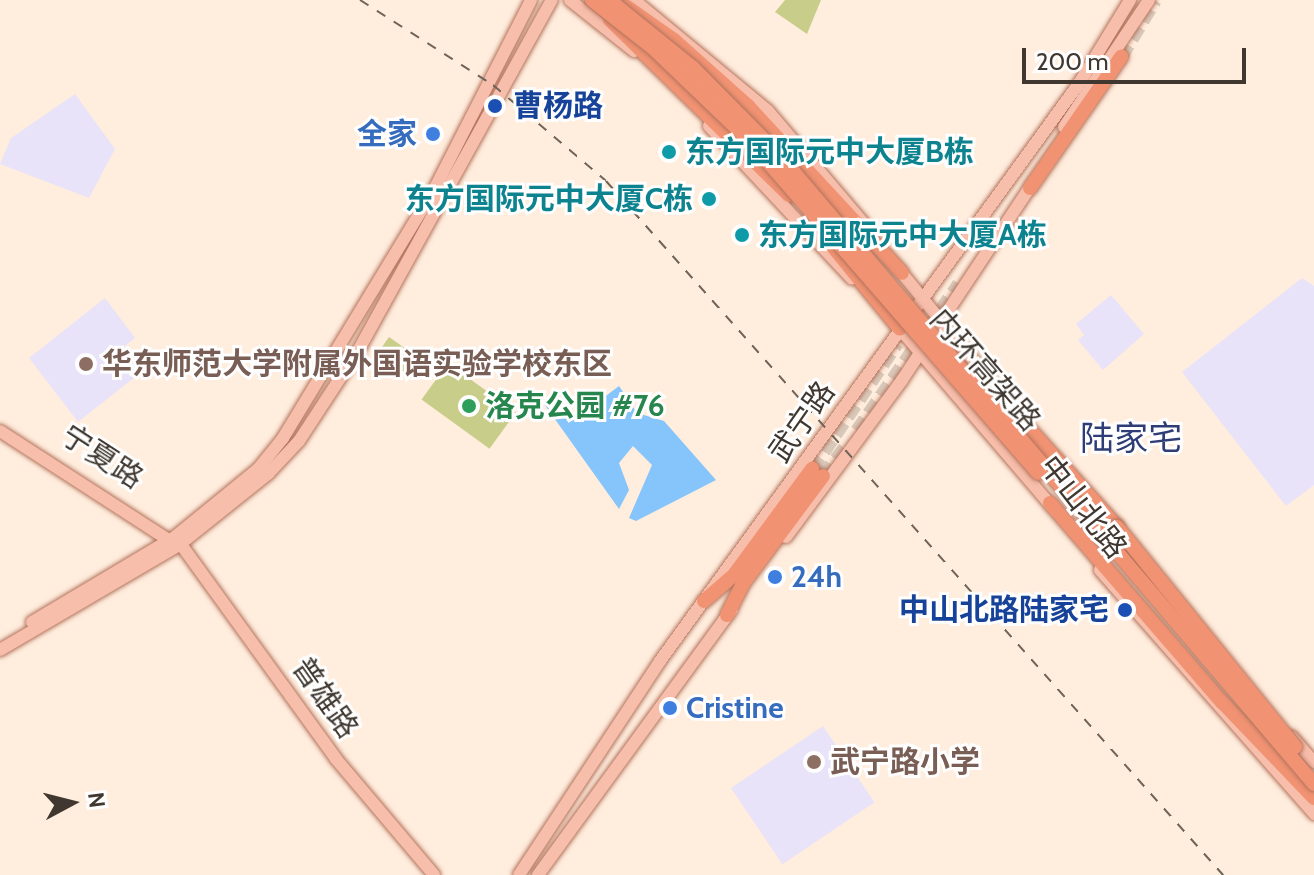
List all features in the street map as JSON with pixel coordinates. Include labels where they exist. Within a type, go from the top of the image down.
[{"type":"highway","points":[[590,0],[806,213],[900,329]]},
{"type":"highway","name":"内环高架路","points":[[590,0],[699,91],[819,217],[1314,798]]},
{"type":"highway","name":"内环高架路","points":[[609,0],[693,68],[780,156],[1314,784]]},
{"type":"highway","points":[[615,0],[674,40],[748,106],[846,217],[902,273]]},
{"type":"highway","points":[[1030,188],[1121,57]]},
{"type":"highway","points":[[1030,430],[1117,527],[1314,773]]},
{"type":"highway","points":[[704,601],[734,575],[817,472],[744,582],[727,615]]},
{"type":"highway","points":[[1050,503],[1222,702],[1272,749]]},
{"type":"main road","points":[[0,641],[175,541],[258,469],[283,438],[436,186],[531,0]]},
{"type":"main road","points":[[0,650],[175,541],[268,474],[299,441],[358,351],[552,0]]},
{"type":"main road","name":"中山北路","points":[[570,0],[677,90],[922,351],[1050,503],[1128,608],[1314,814]]},
{"type":"main road","name":"中山北路","points":[[634,0],[768,111],[942,319],[972,362],[1314,762]]},
{"type":"main road","name":"武宁路","points":[[519,875],[704,601],[1080,82],[1130,0]]},
{"type":"main road","name":"武宁路","points":[[538,875],[922,351],[1149,0]]},
{"type":"main road","name":"宁夏路","points":[[0,422],[175,541]]},
{"type":"main road","name":"宁夏路","points":[[0,431],[175,541]]},
{"type":"main road","name":"普雄路","points":[[175,541],[336,759],[434,875]]},
{"type":"shaded area","points":[[75,94],[115,149],[89,198],[0,164],[11,138]]},
{"type":"shaded area","points":[[1302,278],[1314,286],[1314,485],[1286,506],[1182,372]]},
{"type":"shaded area","points":[[1111,295],[1144,334],[1103,370],[1078,340],[1084,335],[1076,324]]},
{"type":"shaded area","name":"华东师范大学附属外国语实验学校东区","points":[[105,298],[135,338],[125,346],[144,370],[78,422],[29,358]]},
{"type":"shaded area","name":"武宁路小学","points":[[823,726],[874,802],[782,864],[731,788]]},
{"type":"green space","points":[[785,0],[821,0],[807,34],[775,12]]},
{"type":"green space","points":[[389,337],[419,358],[407,376],[376,355]]},
{"type":"green space","name":"洛克公园 #76","points":[[448,363],[516,412],[490,449],[422,399]]},
{"type":"water","points":[[619,386],[637,413],[664,421],[716,480],[636,521],[629,518],[652,465],[633,446],[619,463],[629,490],[619,509],[542,401],[574,420]]},
{"type":"tunnel","points":[[1121,57],[1155,0]]},
{"type":"tunnel","points":[[857,431],[959,284]]},
{"type":"tunnel","points":[[812,469],[897,343]]},
{"type":"tunnel","points":[[823,476],[845,448]]},
{"type":"railway","points":[[360,0],[493,85],[606,181],[1223,875]]},
{"type":"place","name":"曹杨路","points":[[495,106]]},
{"type":"place","name":"全家","points":[[433,134]]},
{"type":"place","name":"东方国际元中大厦B栋","points":[[669,152]]},
{"type":"place","name":"东方国际元中大厦C栋","points":[[709,199]]},
{"type":"place","name":"东方国际元中大厦A栋","points":[[742,235]]},
{"type":"place","name":"华东师范大学附属外国语实验学校东区","points":[[86,364]]},
{"type":"place","name":"洛克公园 #76","points":[[469,406]]},
{"type":"place","name":"24h","points":[[775,577]]},
{"type":"place","name":"中山北路陆家宅","points":[[1125,610]]},
{"type":"place","name":"Cristine","points":[[670,708]]},
{"type":"place","name":"武宁路小学","points":[[814,762]]},
{"type":"district","name":"陆家宅","points":[[1131,439]]}]
